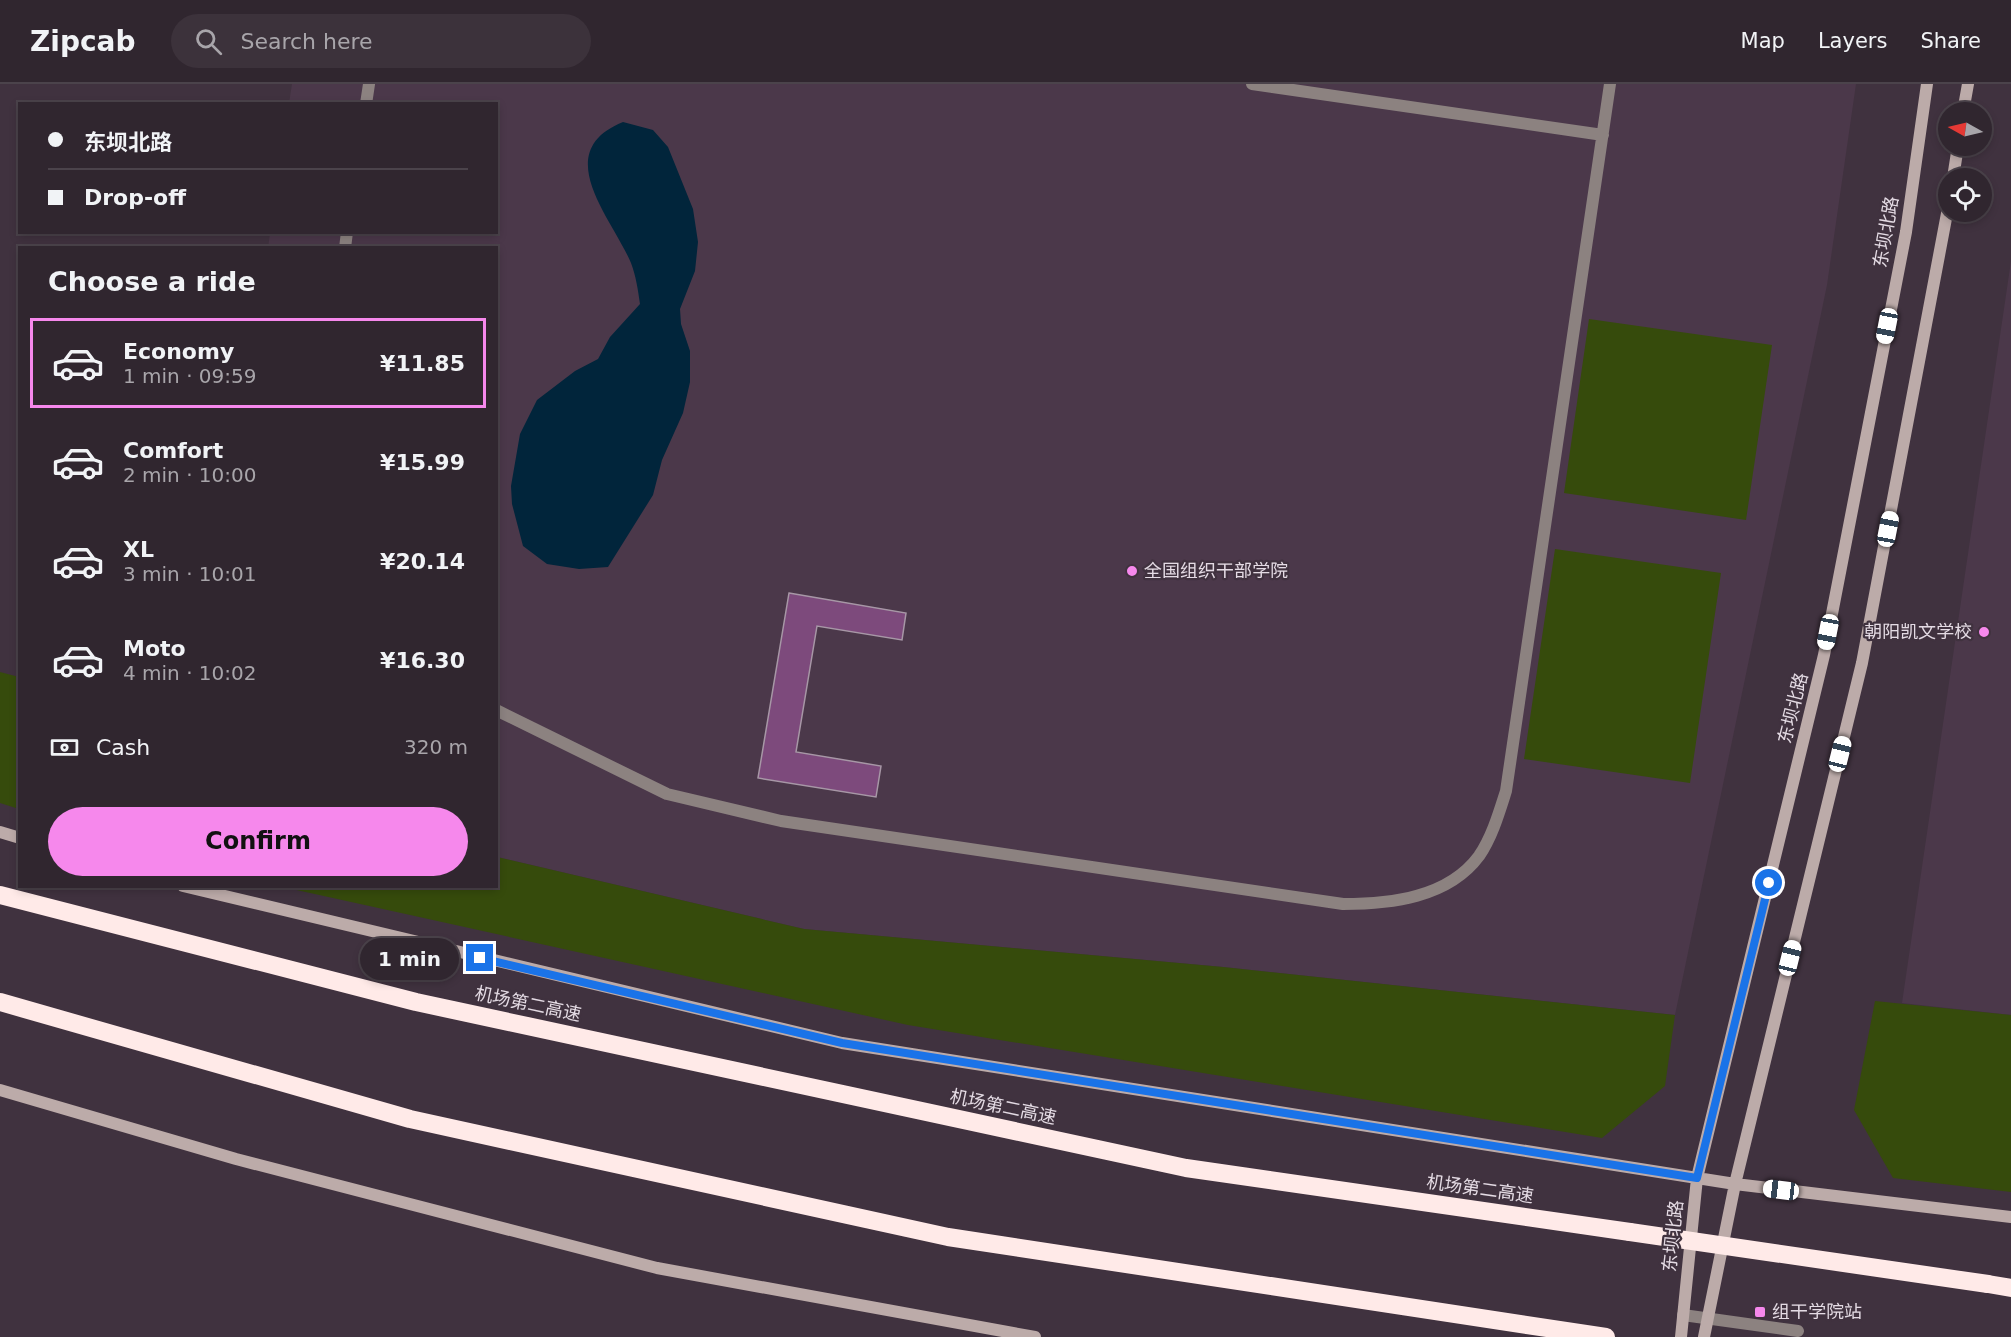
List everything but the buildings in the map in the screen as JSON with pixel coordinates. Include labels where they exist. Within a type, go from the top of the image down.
[{"type":"highway","name":"机场第二高速","points":[[6,898],[416,1002],[1186,1168],[2011,1288]]},
{"type":"highway","points":[[0,1002],[410,1119],[948,1237],[1606,1337]]},
{"type":"main road","name":"东坝北路","points":[[1681,1337],[1697,1178],[1824,655],[1906,232],[1927,84]]},
{"type":"main road","points":[[1965,102],[1968,84]]},
{"type":"main road","points":[[1704,1337],[1735,1184],[1862,663],[1945,222]]},
{"type":"main road","points":[[0,832],[18,837]]},
{"type":"main road","points":[[191,888],[842,1043],[1735,1184],[2011,1216]]},
{"type":"main road","points":[[0,1090],[236,1159],[657,1268],[1035,1337]]},
{"type":"lane","points":[[366,102],[369,84]]},
{"type":"lane","points":[[1252,84],[1603,135]]},
{"type":"lane","points":[[498,711],[667,794],[781,821],[1343,904],[1382,904],[1417,897],[1454,879],[1478,857],[1493,829],[1506,791],[1610,84]]},
{"type":"lane","points":[[1683,1314],[1798,1332]]},
{"type":"shaded area","name":"全国组织干部学院","points":[[292,84],[1856,84],[1827,285],[1675,1015],[1223,967],[804,929],[498,857],[498,246],[268,246],[270,234],[498,234],[498,102],[289,102]]},
{"type":"shaded area","name":"朝阳凯文学校","points":[[2011,261],[2011,1015],[1902,1003]]},
{"type":"green space","points":[[1589,319],[1772,345],[1746,520],[1564,493]]},
{"type":"green space","points":[[1555,549],[1721,573],[1690,783],[1524,759]]},
{"type":"green space","points":[[0,672],[18,677],[18,809],[0,803]]},
{"type":"green space","points":[[498,857],[804,929],[1223,967],[1675,1015],[1665,1086],[1602,1138],[908,1025],[288,888],[498,888]]},
{"type":"green space","points":[[1875,1001],[2011,1015],[2011,1192],[1893,1178],[1854,1110]]},
{"type":"water","points":[[623,122],[653,130],[668,147],[693,209],[698,242],[695,271],[680,309],[681,324],[690,351],[690,382],[683,413],[662,460],[653,495],[608,567],[579,569],[547,564],[523,546],[512,504],[511,486],[520,434],[537,400],[575,371],[598,359],[610,337],[640,304],[631,263],[601,207],[592,187],[588,168],[590,150],[601,135]]},
{"type":"place","name":"全国组织干部学院","points":[[1132,571]]},
{"type":"place","name":"朝阳凯文学校","points":[[1984,632]]},
{"type":"place","name":"组干学院站","points":[[1760,1312]]},
{"type":"route","points":[[480,958],[842,1043],[1422,1137],[1697,1178],[1769,883]]}]
